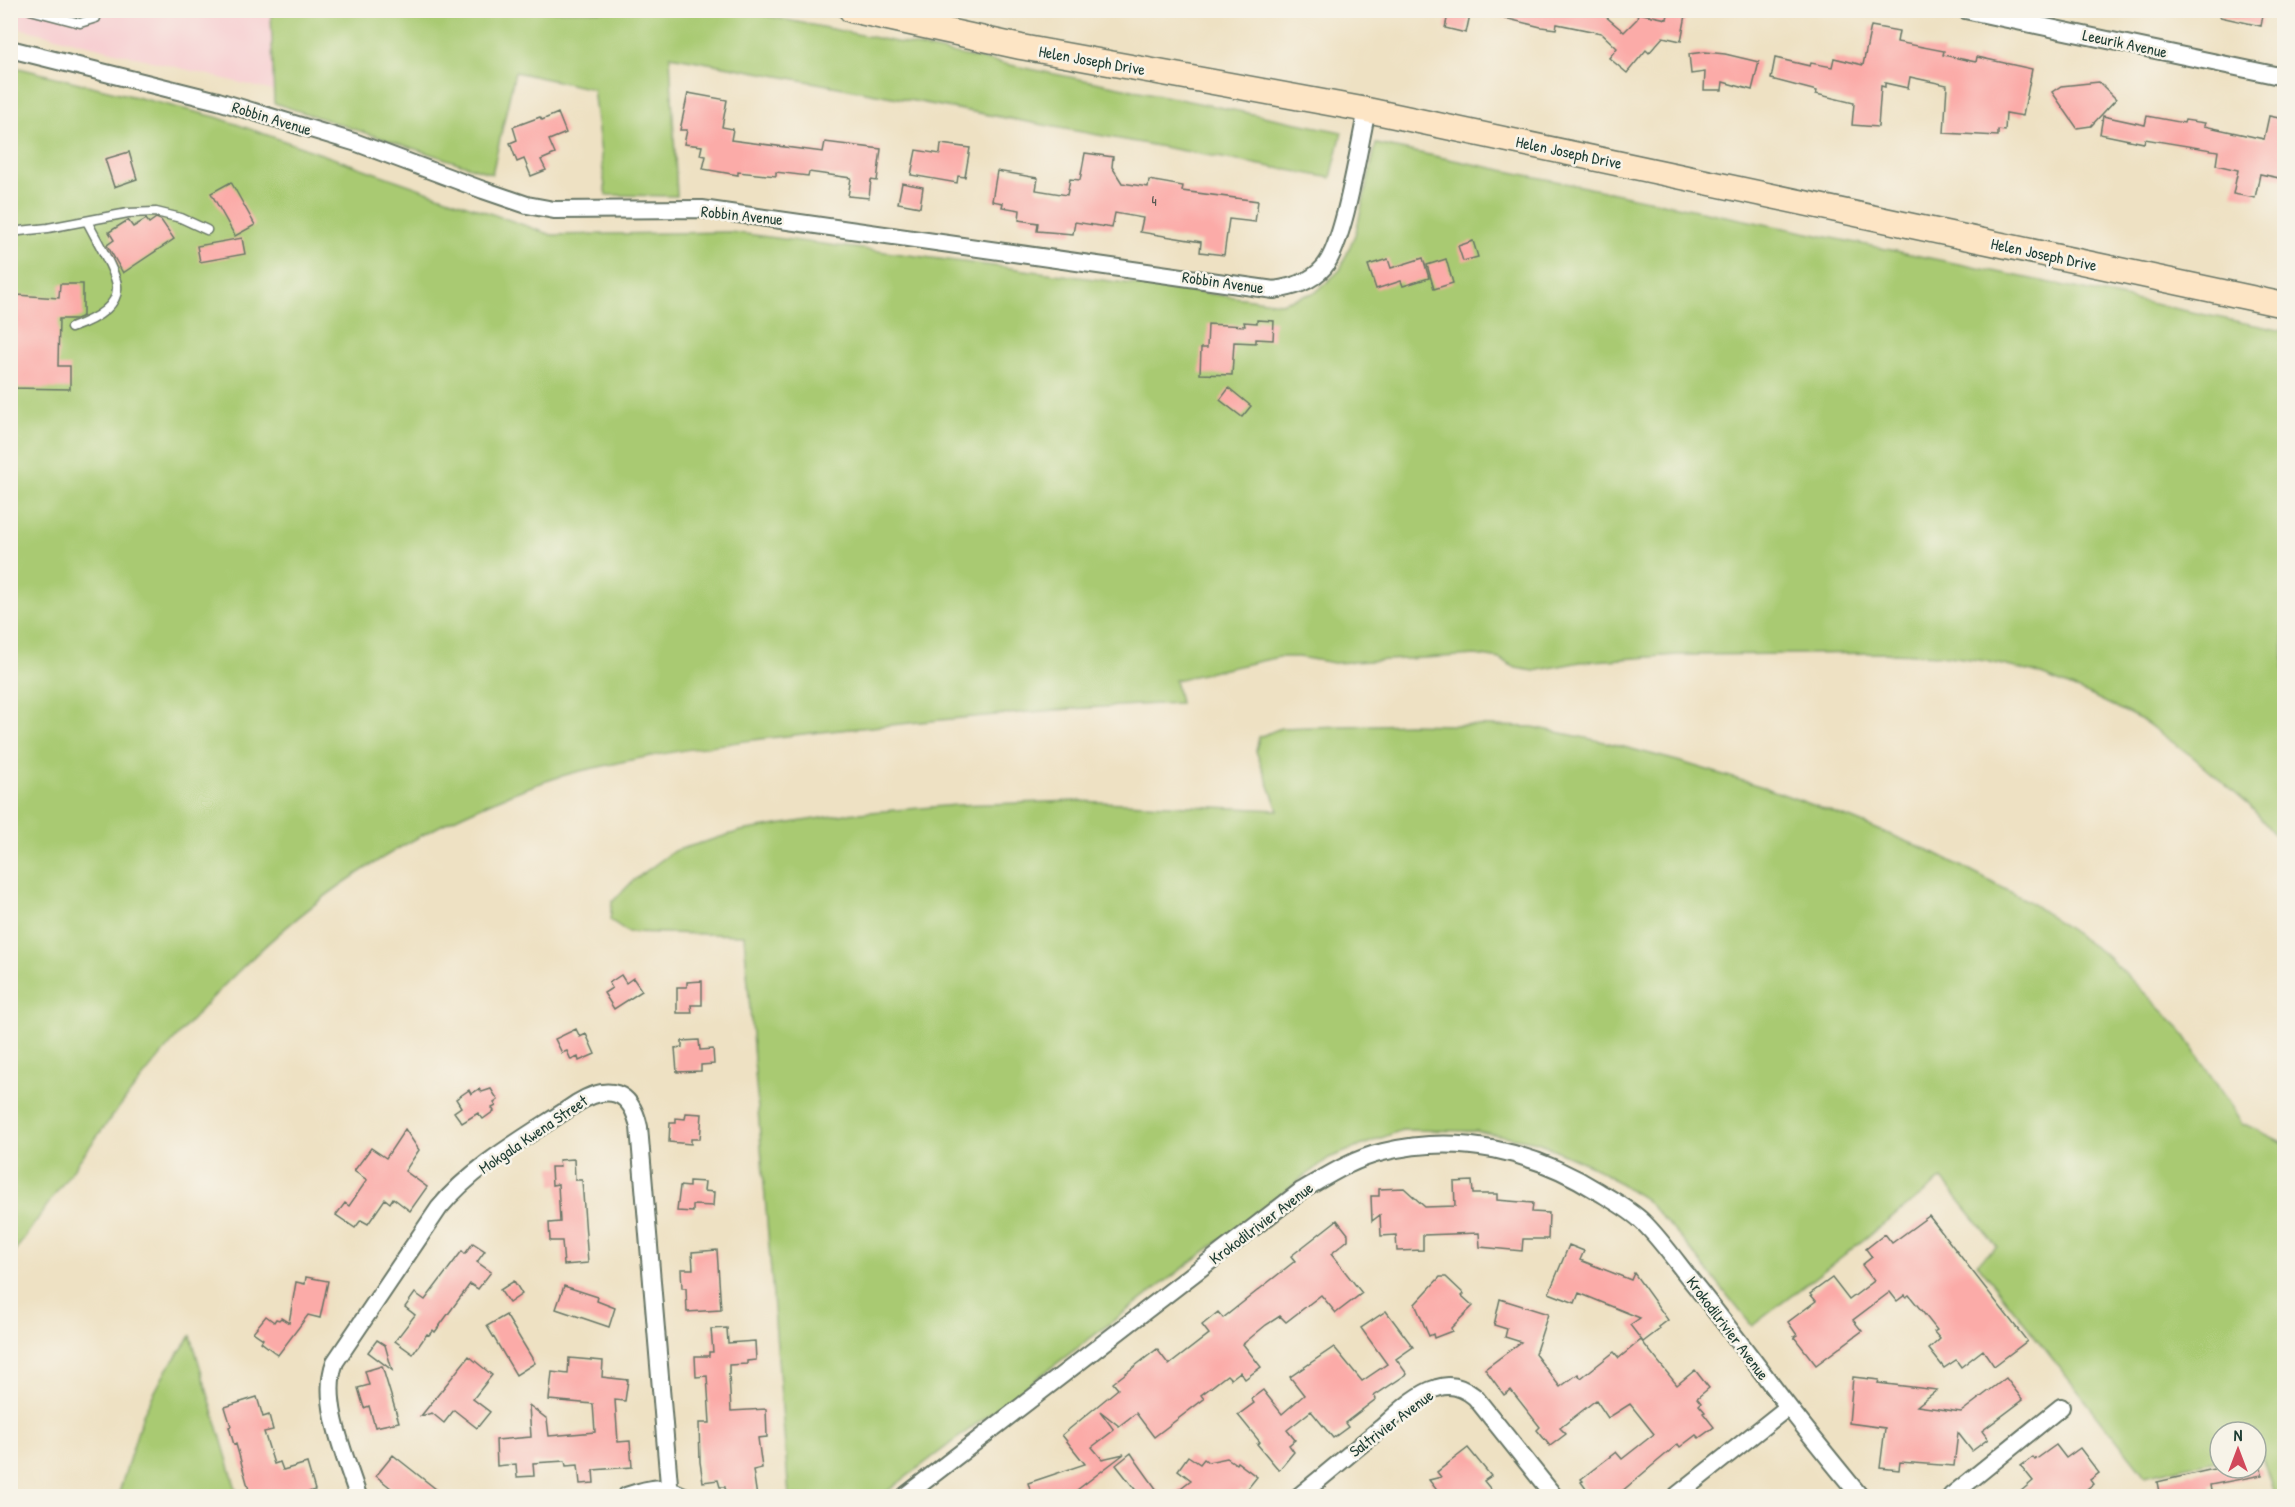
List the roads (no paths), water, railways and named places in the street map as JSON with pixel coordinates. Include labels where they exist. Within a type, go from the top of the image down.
[{"type":"street","name":"Helen Joseph Drive","points":[[851,10],[1021,47],[1367,110],[2284,305]]},
{"type":"street","name":"Leeurik Avenue","points":[[1965,10],[2284,77]]},
{"type":"street","name":"Robbin Avenue","points":[[10,49],[218,101],[357,143],[527,205],[554,210],[712,210],[1274,290],[1291,287],[1308,280],[1326,265],[1342,222],[1367,110]]},
{"type":"street","name":"Mokgala Kwena Street","points":[[358,1497],[331,1407],[330,1375],[335,1362],[439,1208],[455,1189],[577,1103],[592,1094],[605,1092],[620,1095],[630,1103],[639,1127],[669,1468],[669,1492],[685,1497]]},
{"type":"street","name":"Krokodilrivier Avenue","points":[[904,1497],[1301,1191],[1342,1168],[1382,1152],[1422,1145],[1473,1144],[1522,1156],[1573,1176],[1643,1221],[1860,1497]]},
{"type":"street","name":"Saltrivier Avenue","points":[[1299,1497],[1403,1409],[1423,1394],[1446,1386],[1462,1389],[1475,1397],[1554,1497]]},
{"type":"street","points":[[1676,1497],[1788,1407]]},
{"type":"street","points":[[1950,1497],[2061,1407]]},
{"type":"street","name":"Mokgala Kwena Street","points":[[669,1468],[685,1497]]},
{"type":"street","points":[[626,1497],[652,1488],[669,1492]]},
{"type":"lane","points":[[30,10],[81,23],[96,18],[97,10]]},
{"type":"lane","points":[[10,232],[128,213],[156,212],[181,218],[207,230]]},
{"type":"lane","points":[[71,328],[88,322],[102,313],[114,300],[117,286],[112,270],[87,221]]}]
